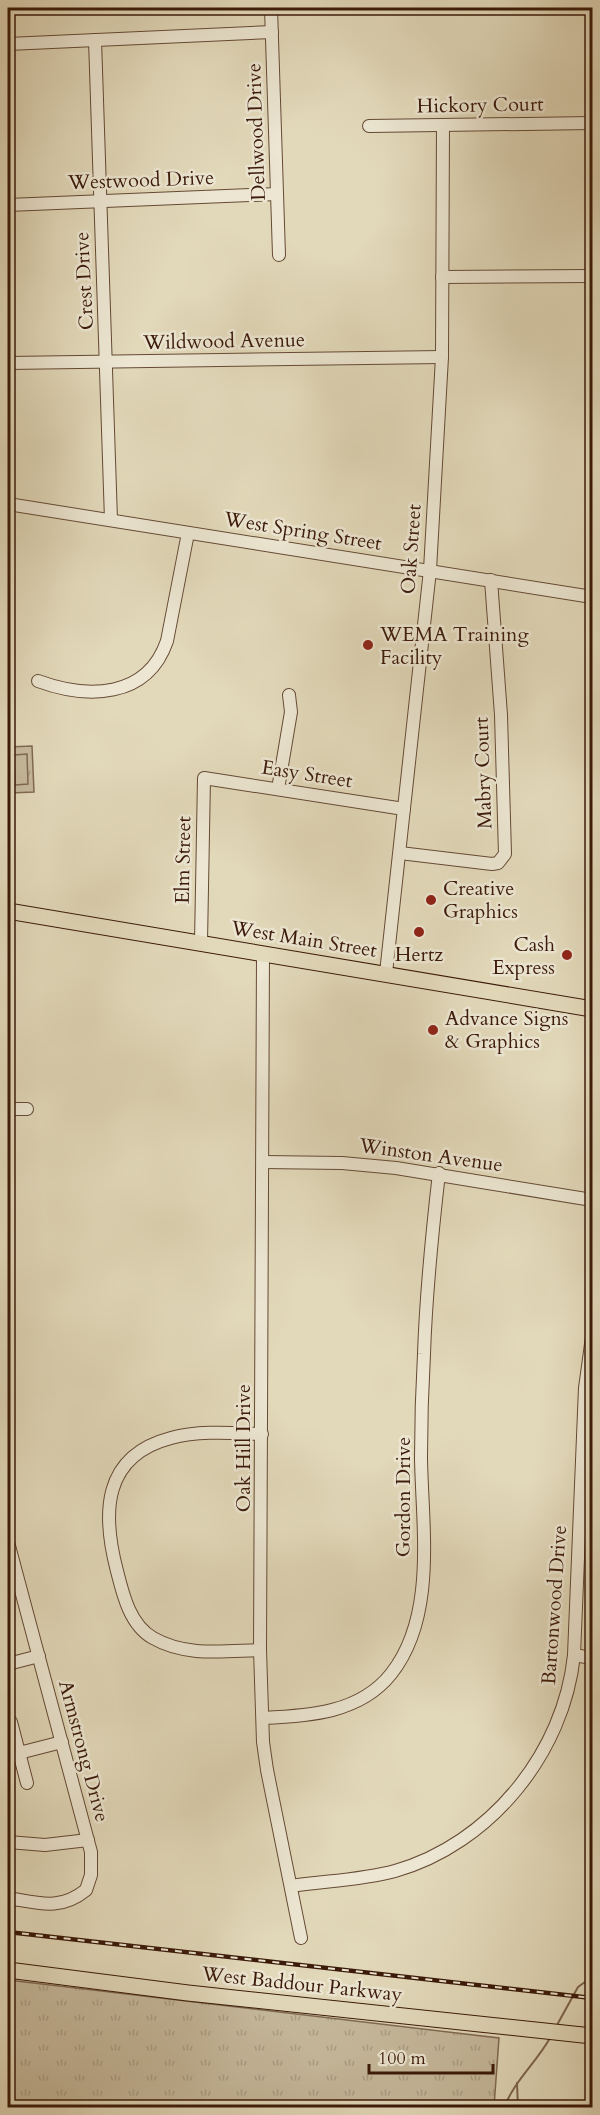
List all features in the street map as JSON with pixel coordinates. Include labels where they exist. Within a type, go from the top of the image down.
[{"type":"main road","name":"West Main Street","points":[[8,911],[592,1009]]},
{"type":"main road","name":"West Baddour Parkway","points":[[8,1970],[188,1993],[592,2036]]},
{"type":"street","name":"Dellwood Drive","points":[[271,8],[279,255]]},
{"type":"street","points":[[8,44],[272,32]]},
{"type":"street","name":"Crest Drive","points":[[95,40],[111,520]]},
{"type":"street","name":"Hickory Court","points":[[369,126],[592,123]]},
{"type":"street","name":"Oak Street","points":[[386,973],[430,570],[442,357],[443,124]]},
{"type":"street","name":"Westwood Drive","points":[[8,205],[277,194]]},
{"type":"street","points":[[442,277],[592,276]]},
{"type":"street","name":"Wildwood Avenue","points":[[8,363],[442,357]]},
{"type":"street","name":"West Spring Street","points":[[8,504],[592,597]]},
{"type":"street","points":[[38,681],[74,691],[106,692],[131,683],[148,671],[163,653],[167,641],[188,533]]},
{"type":"street","name":"Mabry Court","points":[[400,853],[492,864],[498,863],[505,854],[501,715],[491,580]]},
{"type":"street","points":[[278,789],[291,712],[289,695]]},
{"type":"street","name":"Easy Street","points":[[204,778],[404,809]]},
{"type":"street","name":"Elm Street","points":[[201,942],[204,778]]},
{"type":"street","name":"Oak Hill Drive","points":[[263,955],[260,1650],[267,1770],[301,1938]]},
{"type":"street","points":[[8,1109],[27,1110]]},
{"type":"street","name":"Winston Avenue","points":[[263,1162],[342,1163],[439,1173],[592,1200]]},
{"type":"street","name":"Gordon Drive","points":[[263,1718],[324,1713],[365,1697],[391,1674],[411,1641],[423,1576],[421,1449],[426,1290],[439,1173]]},
{"type":"street","name":"Bartonwood Drive","points":[[291,1886],[393,1871],[431,1857],[468,1836],[519,1786],[552,1738],[567,1696],[574,1655],[585,1388],[592,1337]]},
{"type":"street","points":[[260,1650],[187,1650],[170,1646],[143,1632],[135,1622],[126,1601],[112,1554],[107,1519],[109,1502],[118,1475],[144,1450],[171,1438],[187,1435],[262,1434]]},
{"type":"street","name":"Armstrong Drive","points":[[8,1542],[10,1562],[39,1656],[91,1852],[91,1875],[86,1890],[76,1898],[63,1904],[8,1898]]},
{"type":"street","points":[[574,1655],[592,1658]]},
{"type":"street","points":[[8,1664],[39,1656]]},
{"type":"street","points":[[10,1722],[27,1783]]},
{"type":"street","points":[[18,1753],[62,1742]]},
{"type":"street","points":[[8,1842],[45,1845],[88,1840]]},
{"type":"green space","points":[[32,746],[34,792],[10,793],[8,747]]},
{"type":"green space","points":[[27,754],[28,784],[15,785],[14,755]]},
{"type":"green space","points":[[8,1980],[499,2038],[494,2107],[8,2107]]},
{"type":"waterway","points":[[557,2025],[578,1987],[592,1977]]},
{"type":"waterway","points":[[504,2108],[513,2089],[550,2038]]},
{"type":"waterway","points":[[517,2083],[518,2108]]},
{"type":"railway","points":[[8,1932],[592,1998]]},
{"type":"place","name":"WEMA Training Facility","points":[[368,645]]},
{"type":"place","name":"Creative Graphics","points":[[431,900]]},
{"type":"place","name":"Hertz","points":[[419,932]]},
{"type":"place","name":"Cash Express","points":[[567,955]]},
{"type":"place","name":"Advance Signs & Graphics","points":[[433,1030]]}]
